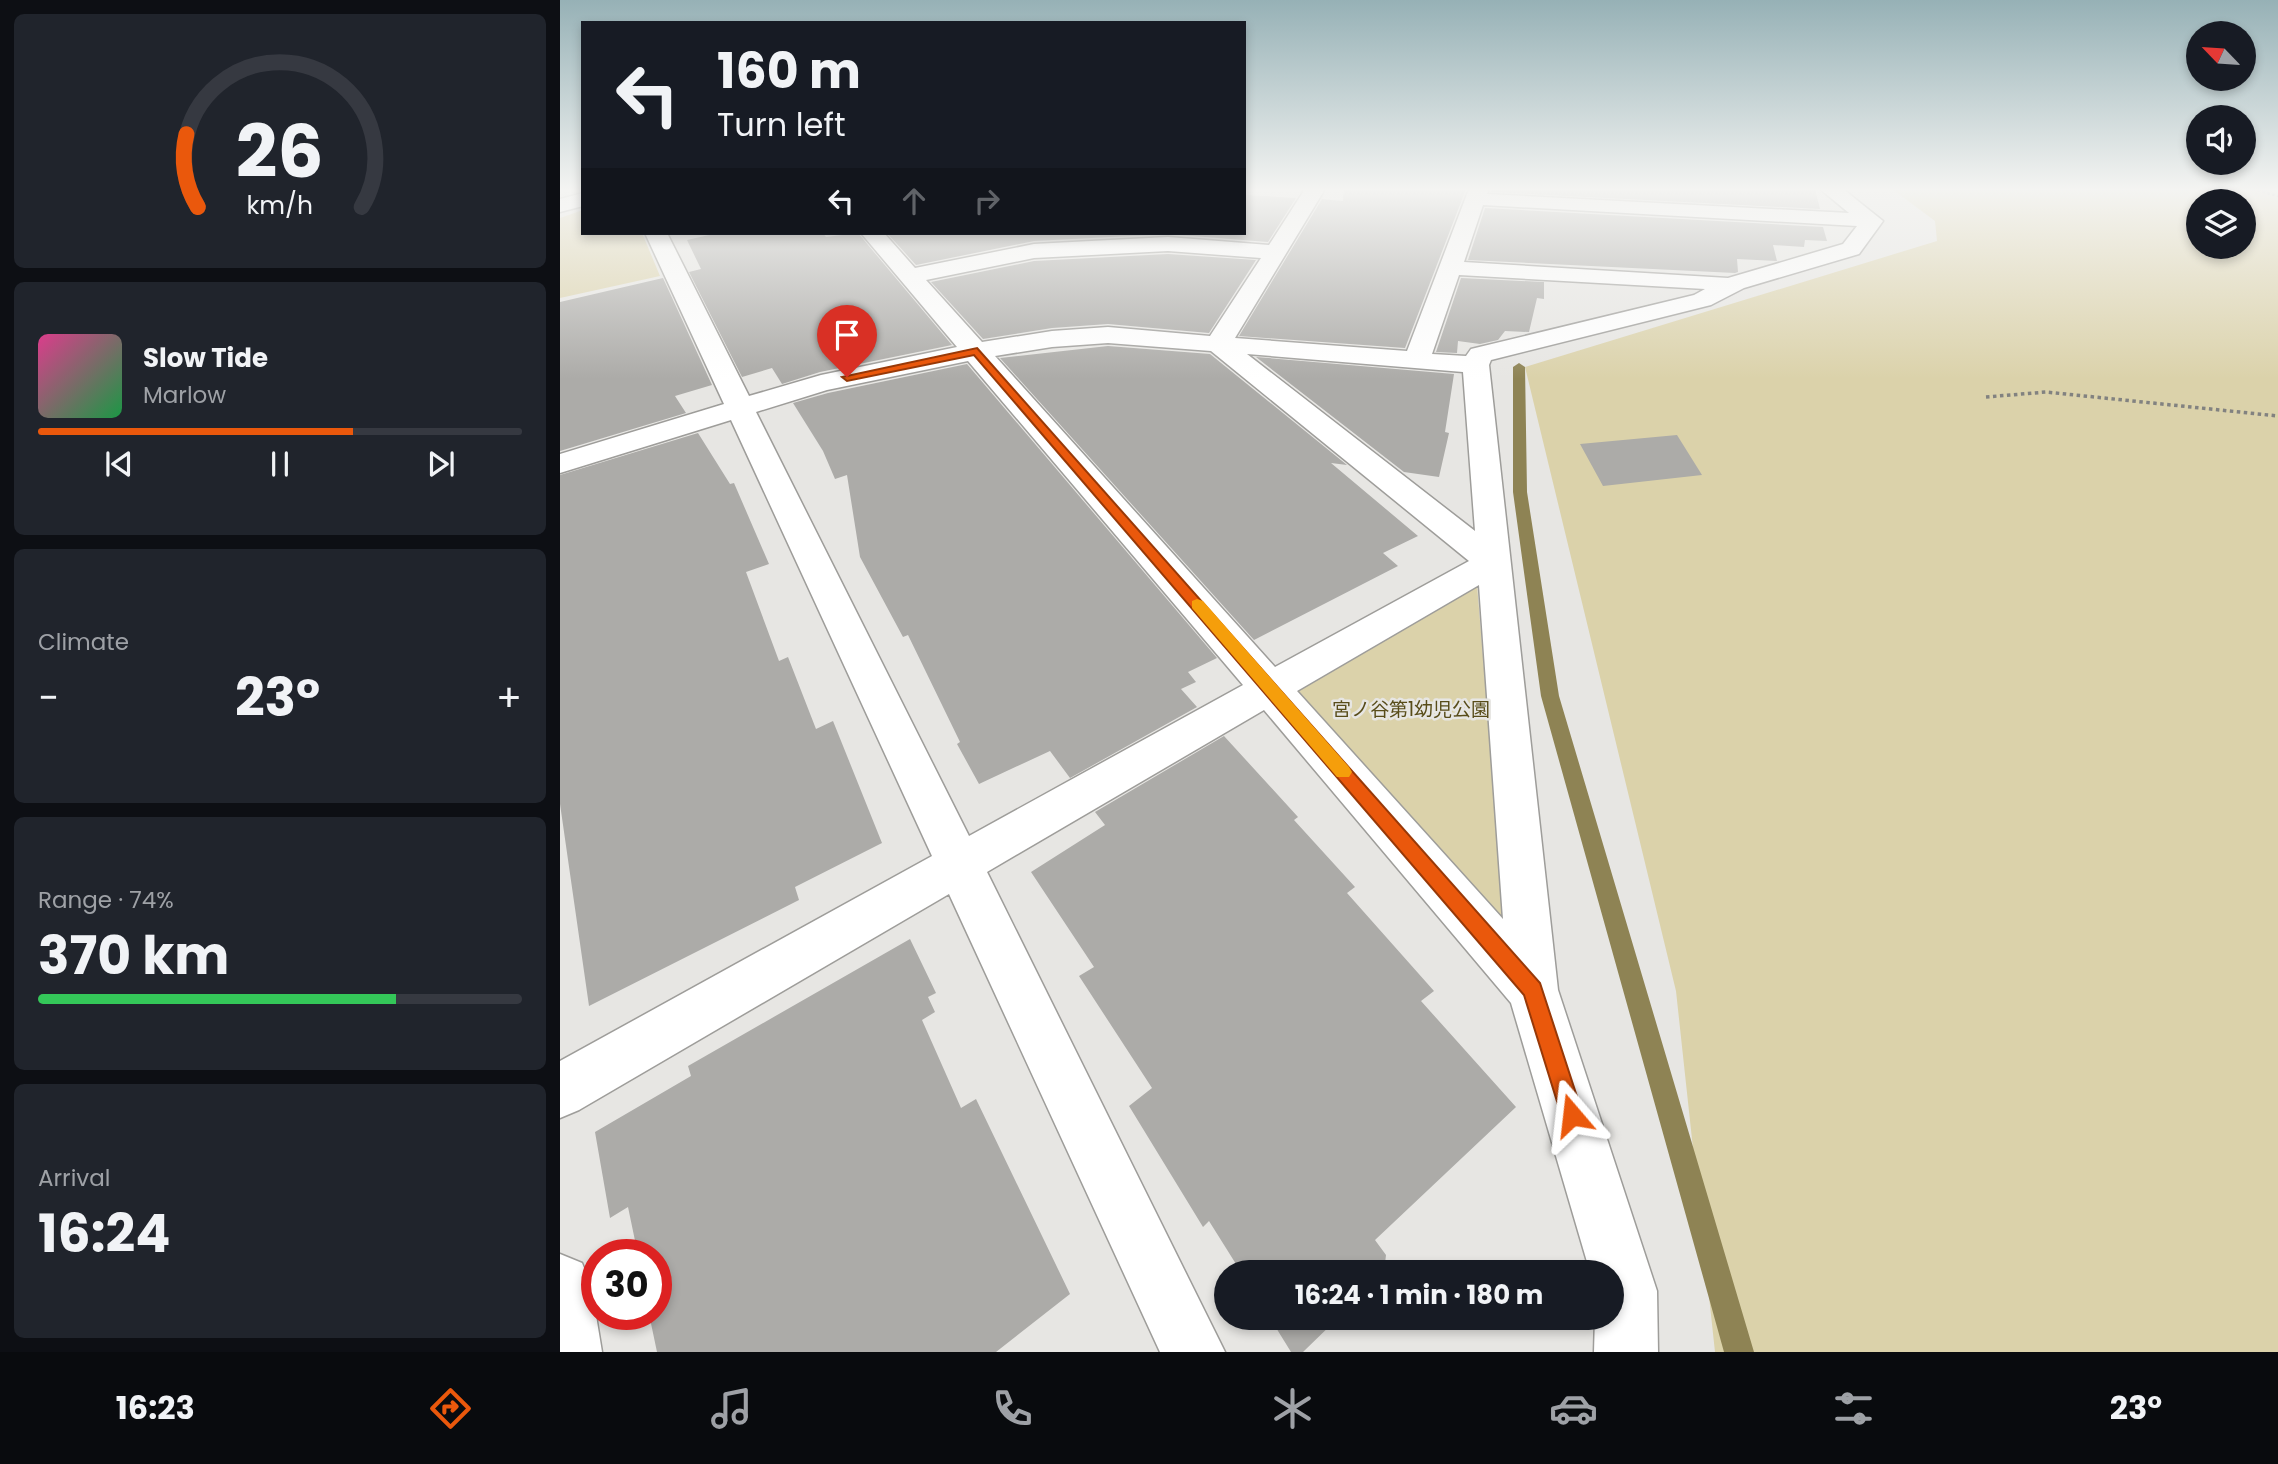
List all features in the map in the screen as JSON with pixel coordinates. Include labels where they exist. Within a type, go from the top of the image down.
[{"type":"street","points":[[665,252],[1193,1352]]},
{"type":"street","points":[[889,252],[1533,990]]},
{"type":"street","points":[[910,275],[1028,252]]},
{"type":"street","points":[[1218,344],[1276,253],[1265,252]]},
{"type":"street","points":[[1417,360],[1456,252]]},
{"type":"street","points":[[1626,1352],[1626,1291],[1533,990],[1476,365],[1480,355],[1702,300],[1736,283],[1841,252]]},
{"type":"street","points":[[1450,268],[1736,283]]},
{"type":"street","points":[[560,464],[821,383],[977,351],[1052,339],[1108,335],[1476,365]]},
{"type":"street","points":[[1218,344],[1493,562]]},
{"type":"street","points":[[560,1091],[1493,562]]},
{"type":"street","points":[[560,1285],[570,1352]]},
{"type":"path","points":[[1986,397],[2046,392],[2278,416]]},
{"type":"green space","points":[[560,252],[650,252],[660,276],[560,298]]},
{"type":"green space","points":[[1901,252],[2186,252],[2186,259],[2256,259],[2256,252],[2278,252],[2278,1352],[1715,1352],[1676,991],[1525,367]]},
{"type":"green space","name":"宮ノ谷第1幼児公園","points":[[1477,585],[1505,920],[1290,689]]},
{"type":"building","points":[[693,252],[874,252],[952,345],[820,372],[782,384],[772,368],[742,377],[689,272],[701,269]]},
{"type":"building","points":[[904,252],[979,252],[916,265]]},
{"type":"building","points":[[1290,252],[1442,252],[1405,348],[1239,336]]},
{"type":"building","points":[[1471,252],[1775,252],[1777,261],[1737,259],[1738,272],[1735,273],[1468,260]]},
{"type":"building","points":[[1168,254],[1256,260],[1209,333],[1108,324],[1052,328],[983,339],[931,282],[1034,261]]},
{"type":"building","points":[[663,278],[712,385],[675,396],[686,413],[560,451],[560,302]]},
{"type":"building","points":[[1461,278],[1544,282],[1544,299],[1537,298],[1529,332],[1505,331],[1498,340],[1480,344],[1458,341],[1457,353],[1436,352]]},
{"type":"building","points":[[1108,346],[1210,354],[1347,465],[1331,463],[1418,536],[1383,553],[1398,566],[1254,640],[1000,358]]},
{"type":"building","points":[[1256,357],[1454,374],[1445,432],[1449,433],[1439,477],[1404,472]]},
{"type":"building","points":[[967,364],[1217,658],[1188,672],[1196,682],[1181,689],[1197,707],[1070,778],[1050,751],[979,784],[957,744],[960,742],[908,635],[903,637],[860,557],[847,475],[835,479],[823,451],[793,403],[828,393]]},
{"type":"building","points":[[698,433],[730,484],[734,483],[769,564],[746,572],[779,661],[788,657],[816,729],[833,721],[882,843],[795,887],[799,900],[589,1006],[560,804],[560,475]]},
{"type":"building","points":[[1677,435],[1702,475],[1603,486],[1580,444]]},
{"type":"building","points":[[1224,736],[1298,817],[1294,820],[1355,887],[1347,893],[1434,991],[1421,1001],[1516,1107],[1375,1240],[1386,1255],[1385,1260],[1233,1260],[1209,1221],[1203,1227],[1129,1106],[1152,1088],[1079,976],[1094,967],[1031,872],[1105,825],[1095,812]]},
{"type":"building","points":[[910,939],[936,993],[928,997],[935,1012],[922,1020],[961,1108],[976,1099],[1070,1294],[996,1352],[657,1352],[652,1330],[672,1330],[672,1239],[635,1239],[628,1207],[610,1218],[595,1132],[691,1076],[688,1066]]},
{"type":"building","points":[[1277,1330],[1326,1330],[1303,1352],[1291,1352]]},
{"type":"waterway","points":[[1519,367],[1520,492],[1550,696],[1739,1352]]},
{"type":"slow traffic","points":[[1197,604],[1343,772]]},
{"type":"route","points":[[847,377],[977,351],[1533,990],[1572,1115]]}]
